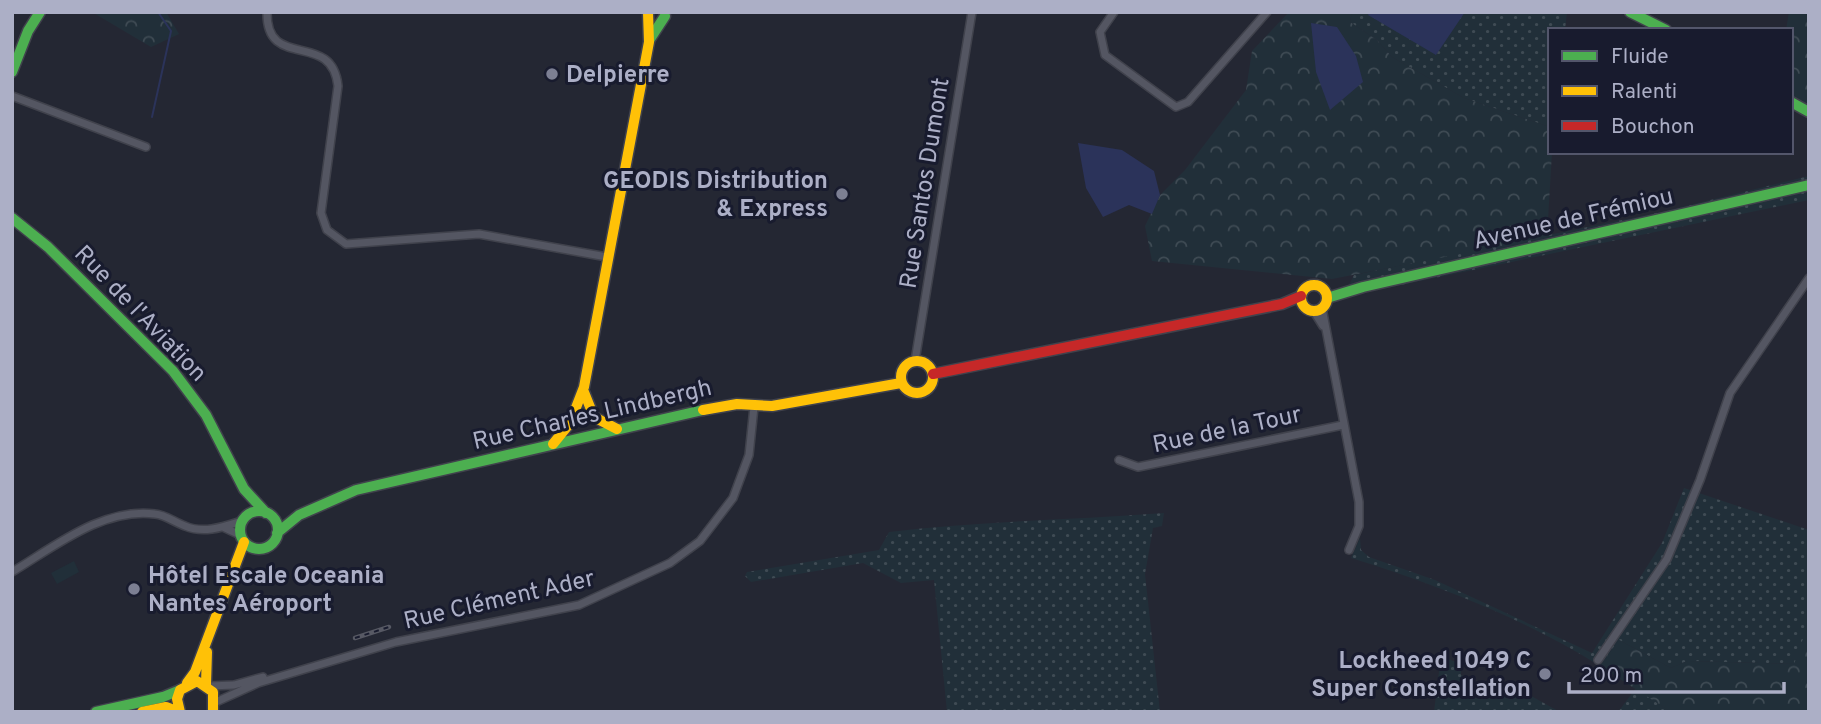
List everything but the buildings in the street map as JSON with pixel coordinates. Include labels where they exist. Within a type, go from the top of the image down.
[{"type":"main road","points":[[12,72],[28,31],[40,12]]},
{"type":"main road","points":[[1630,12],[1662,28]]},
{"type":"main road","points":[[553,444],[574,415],[583,389],[649,42],[648,13],[668,14]]},
{"type":"main road","points":[[649,42],[668,14]]},
{"type":"main road","points":[[1793,103],[1809,112]]},
{"type":"main road","name":"Avenue de Frémiou","points":[[933,374],[1282,304],[1315,301],[1347,290],[1809,185]]},
{"type":"main road","name":"Rue de l'Aviation","points":[[12,218],[48,247],[173,370],[206,415],[244,489],[269,516]]},
{"type":"main road","points":[[915,361],[925,363],[933,374],[928,389],[918,393],[908,391],[901,383],[903,368],[915,361]]},
{"type":"main road","name":"Rue Charles Lindbergh","points":[[277,533],[299,515],[356,490],[725,405],[754,407],[901,383]]},
{"type":"main road","points":[[583,389],[594,417],[617,429]]},
{"type":"main road","points":[[574,415],[578,427],[587,436],[594,417]]},
{"type":"main road","name":"Rue de l'Aviation","points":[[244,489],[245,518]]},
{"type":"main road","name":"Rue Charles Lindbergh","points":[[269,516],[299,515]]},
{"type":"main road","points":[[180,712],[177,699],[212,625],[242,539],[245,518],[269,516],[277,533],[272,544],[259,549],[248,559],[219,605]]},
{"type":"main road","points":[[242,539],[259,549]]},
{"type":"main road","points":[[212,625],[207,685],[214,707]]},
{"type":"main road","points":[[96,712],[163,697],[184,687],[207,685]]},
{"type":"main road","points":[[142,712],[166,707],[180,712]]},
{"type":"street","points":[[267,12],[268,29],[274,40],[289,48],[324,57],[330,61],[337,76],[321,213],[332,237],[346,244],[479,234],[607,257]]},
{"type":"street","points":[[1114,12],[1099,34],[1105,55],[1176,107],[1188,102],[1267,12]]},
{"type":"street","name":"Rue Santos Dumont","points":[[915,361],[965,46],[973,14]]},
{"type":"street","points":[[12,96],[146,147]]},
{"type":"street","points":[[1598,660],[1667,559],[1700,480],[1730,393],[1809,278]]},
{"type":"street","points":[[1315,301],[1323,326],[1360,520],[1349,550]]},
{"type":"street","name":"Rue Clément Ader","points":[[207,685],[234,685],[396,642],[579,605],[606,595],[680,556],[709,532],[733,498],[749,455],[754,407]]},
{"type":"street","name":"Rue de la Tour","points":[[1119,460],[1138,467],[1343,425]]},
{"type":"street","points":[[12,572],[95,524],[122,514],[158,514],[200,530],[245,518]]},
{"type":"street","points":[[222,526],[242,539]]},
{"type":"street","name":"Rue Clément Ader","points":[[214,707],[258,683],[396,642]]},
{"type":"green space","points":[[92,12],[166,12],[179,34],[151,47]]},
{"type":"green space","points":[[1289,12],[1352,12],[1350,22],[1377,40],[1392,57],[1464,98],[1548,126],[1548,154],[1552,154],[1547,237],[1332,279],[1152,261],[1145,226],[1160,195],[1185,170],[1246,90],[1252,51]]},
{"type":"green space","points":[[1352,12],[1567,12],[1565,28],[1548,28],[1548,126],[1464,98],[1392,57],[1377,40],[1350,22]]},
{"type":"green space","points":[[1789,12],[1809,12],[1808,117],[1793,109],[1793,28],[1786,28]]},
{"type":"green space","points":[[1809,176],[1809,200],[1343,297],[1354,275],[1661,212]]},
{"type":"green space","points":[[1684,488],[1809,530],[1809,622],[1795,664],[1687,661],[1671,668],[1619,640],[1600,666],[1541,633],[1479,604],[1351,558],[1360,538],[1361,550],[1369,557],[1435,580],[1592,653],[1662,543]]},
{"type":"green space","points":[[1164,513],[1162,526],[1153,528],[1145,574],[1160,712],[947,712],[934,580],[901,583],[863,563],[751,582],[745,576],[747,572],[879,550],[889,532]]},
{"type":"green space","points":[[74,561],[79,572],[57,584],[51,573]]},
{"type":"green space","points":[[1809,622],[1809,712],[1671,712],[1600,666],[1619,640],[1671,668],[1687,661],[1794,664]]},
{"type":"green space","points":[[1441,656],[1461,664],[1461,675],[1513,699],[1517,688],[1560,712],[1434,712]]},
{"type":"green space","points":[[1636,688],[1671,712],[1618,712]]},
{"type":"water","points":[[1370,12],[1465,12],[1436,55],[1368,15]]},
{"type":"water","points":[[1311,23],[1337,27],[1356,56],[1363,82],[1330,110],[1316,72]]},
{"type":"water","points":[[1078,143],[1122,150],[1154,171],[1160,195],[1152,214],[1129,205],[1103,217],[1086,188]]},
{"type":"waterway","points":[[152,117],[171,31],[158,12]]},
{"type":"railway","points":[[355,638],[389,627]]},
{"type":"traffic: fast","points":[[12,72],[28,31],[40,12]]},
{"type":"traffic: fast","points":[[1630,12],[1662,28]]},
{"type":"traffic: fast","points":[[650,39],[665,16]]},
{"type":"traffic: fast","points":[[1793,103],[1809,112]]},
{"type":"traffic: fast","points":[[1327,298],[1363,287],[1809,185]]},
{"type":"traffic: fast","points":[[12,218],[48,247],[173,371],[206,415],[244,489],[266,513]]},
{"type":"traffic: fast","points":[[277,533],[299,515],[356,490],[703,410]]},
{"type":"traffic: fast","points":[[259,511],[272,517],[278,530],[272,543],[259,549],[246,543],[240,530],[246,517],[259,511]]},
{"type":"traffic: fast","points":[[96,712],[163,697],[180,690]]},
{"type":"traffic: slow","points":[[553,444],[570,423],[584,387],[649,42],[648,13]]},
{"type":"traffic: slow","points":[[1314,285],[1323,289],[1327,298],[1323,307],[1314,311],[1305,307],[1301,298],[1305,289],[1314,285]]},
{"type":"traffic: slow","points":[[917,361],[928,366],[933,377],[928,388],[917,393],[906,388],[901,377],[906,366],[917,361]]},
{"type":"traffic: slow","points":[[703,410],[737,404],[772,406],[901,383]]},
{"type":"traffic: slow","points":[[584,392],[594,417],[617,429]]},
{"type":"traffic: slow","points":[[187,683],[195,672],[244,542]]},
{"type":"traffic: slow","points":[[206,684],[207,652]]},
{"type":"traffic: slow","points":[[180,712],[177,699],[180,690],[197,681],[213,692],[213,712]]},
{"type":"traffic: slow","points":[[142,712],[166,707],[179,712]]},
{"type":"traffic: jam","points":[[933,374],[1282,304],[1301,296]]},
{"type":"place","name":"Delpierre","points":[[552,74]]},
{"type":"place","name":"GEODIS Distribution & Express","points":[[842,194]]},
{"type":"place","name":"Hôtel Escale Oceania Nantes Aéroport","points":[[134,589]]},
{"type":"place","name":"Lockheed 1049 C Super Constellation","points":[[1545,674]]}]
